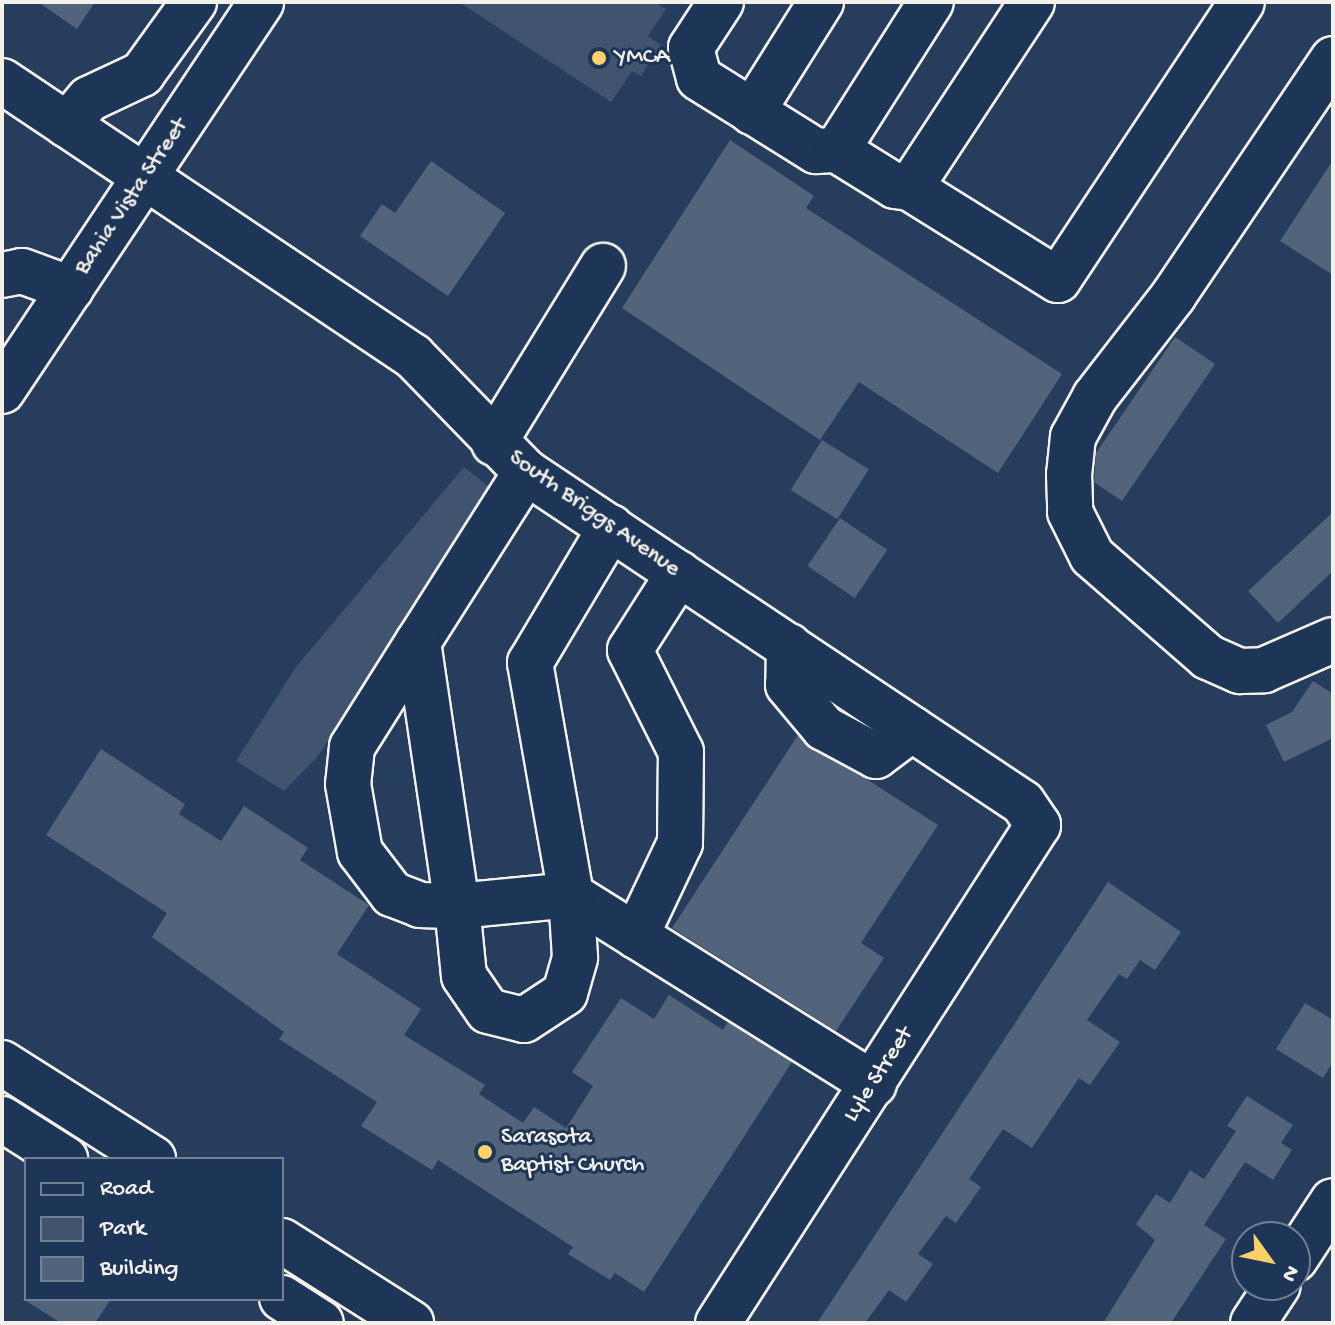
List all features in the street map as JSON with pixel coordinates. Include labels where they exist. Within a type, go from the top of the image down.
[{"type":"street","points":[[67,125],[89,99],[142,74],[194,2]]},
{"type":"street","name":"Bahia Vista Street","points":[[2,391],[261,2]]},
{"type":"street","points":[[721,2],[691,48],[691,65],[699,78],[816,151],[837,150],[895,186],[910,188],[1058,280],[1242,2]]},
{"type":"street","points":[[752,112],[821,2]]},
{"type":"street","points":[[837,150],[931,2]]},
{"type":"street","points":[[910,188],[1032,2]]},
{"type":"street","points":[[1333,59],[1174,295],[1095,397],[1073,437],[1069,474],[1070,512],[1092,556],[1208,657],[1240,671],[1264,670],[1333,640]]},
{"type":"street","name":"South Briggs Avenue","points":[[8,95],[67,125],[413,356],[494,443],[526,472],[1023,803],[1038,825]]},
{"type":"street","points":[[494,443],[603,266]]},
{"type":"street","points":[[2,275],[22,271],[71,289]]},
{"type":"street","points":[[526,472],[352,747],[351,818],[365,865],[392,894],[420,905],[457,906],[571,895],[874,1084]]},
{"type":"street","points":[[418,642],[457,906],[464,976],[488,1011],[524,1020],[565,993],[575,957],[571,895],[530,663],[611,527]]},
{"type":"street","points":[[636,936],[680,843],[681,752],[630,650],[679,573]]},
{"type":"street","name":"Lyle Street","points":[[718,1323],[1038,825]]},
{"type":"street","points":[[2,1063],[150,1157]]},
{"type":"street","points":[[2,1119],[62,1157]]},
{"type":"street","points":[[1311,1235],[1333,1201]]},
{"type":"street","points":[[284,1242],[411,1323]]},
{"type":"street","points":[[284,1299],[321,1323]]},
{"type":"street","points":[[1253,1323],[1267,1301]]},
{"type":"green space","name":"YMCA","points":[[459,2],[654,2],[666,9],[648,36],[661,45],[641,76],[632,71],[611,102]]},
{"type":"green space","points":[[464,467],[501,496],[397,631],[318,756],[284,791],[236,761],[296,667]]},
{"type":"building","points":[[38,2],[95,2],[77,29]]},
{"type":"building","points":[[730,140],[814,196],[806,208],[1062,374],[998,473],[859,382],[820,440],[622,308]]},
{"type":"building","points":[[1333,160],[1333,275],[1280,241]]},
{"type":"building","points":[[431,161],[505,213],[448,296],[360,236],[382,204],[395,213]]},
{"type":"building","points":[[1175,337],[1215,364],[1122,501],[1094,482],[1096,453]]},
{"type":"building","points":[[822,440],[869,469],[837,519],[791,490]]},
{"type":"building","points":[[1333,512],[1333,571],[1278,623],[1248,591]]},
{"type":"building","points":[[840,518],[887,550],[855,598],[808,566]]},
{"type":"building","points":[[1313,681],[1333,694],[1333,738],[1284,762],[1266,725],[1292,712]]},
{"type":"building","points":[[798,735],[938,825],[861,943],[884,958],[836,1031],[672,928]]},
{"type":"building","points":[[101,749],[185,804],[179,814],[221,841],[244,806],[308,848],[300,860],[369,905],[337,954],[421,1009],[404,1035],[485,1085],[479,1094],[523,1123],[534,1107],[566,1128],[593,1086],[572,1072],[621,998],[654,1019],[669,995],[723,1030],[728,1022],[792,1062],[644,1292],[615,1273],[610,1280],[568,1254],[573,1247],[438,1160],[432,1170],[361,1126],[377,1102],[279,1039],[284,1032],[152,937],[167,913],[46,835]]},
{"type":"building","points":[[1108,882],[1181,932],[1155,970],[1140,960],[1127,979],[1119,974],[1087,1020],[1120,1042],[1090,1085],[1079,1078],[1032,1148],[1003,1129],[969,1179],[981,1187],[956,1223],[946,1216],[918,1254],[933,1264],[906,1302],[889,1290],[865,1323],[817,1323]]},
{"type":"building","points":[[1305,1003],[1333,1020],[1333,1062],[1323,1078],[1276,1049]]},
{"type":"building","points":[[1247,1096],[1293,1125],[1281,1143],[1292,1150],[1273,1180],[1245,1162],[1204,1225],[1226,1239],[1171,1323],[1103,1323],[1155,1240],[1136,1224],[1156,1194],[1170,1203],[1190,1170],[1204,1179],[1236,1131],[1227,1126]]},
{"type":"building","points":[[26,1301],[110,1301],[95,1323],[61,1323]]},
{"type":"place","name":"YMCA","points":[[599,58]]},
{"type":"place","name":"Sarasota Baptist Church","points":[[485,1152]]}]
